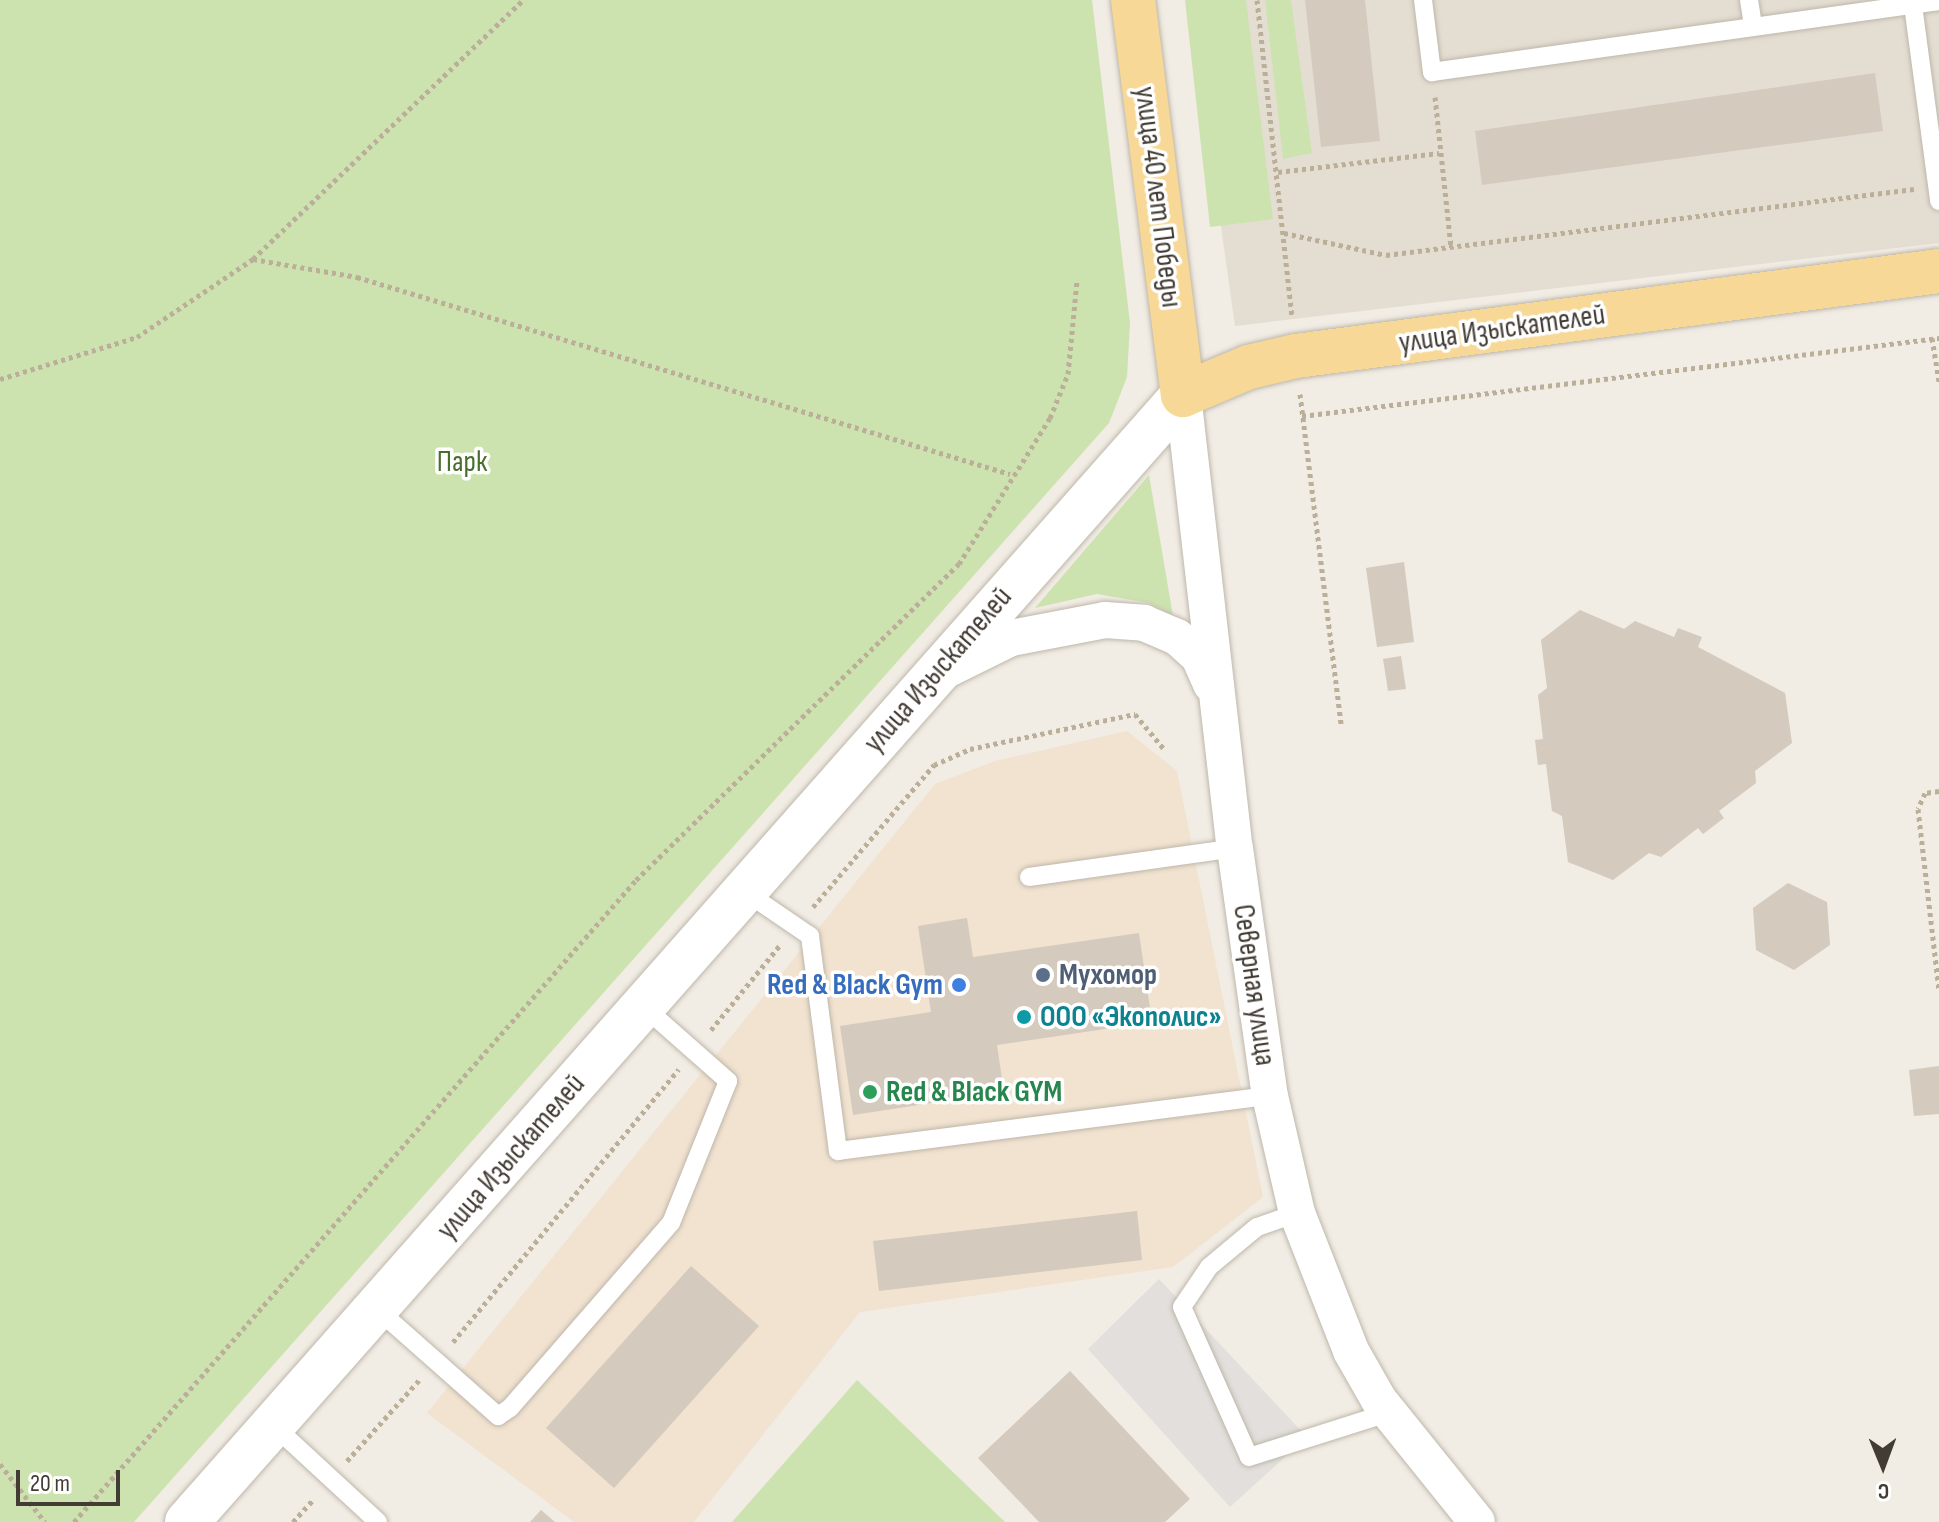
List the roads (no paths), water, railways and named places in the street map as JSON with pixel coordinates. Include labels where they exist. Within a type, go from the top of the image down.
[{"type":"main road","name":"улица 40 лет Победы","points":[[1133,0],[1183,395]]},
{"type":"main road","name":"улица Изыскателей","points":[[1183,395],[1249,367],[1296,356],[1939,271]]},
{"type":"street","name":"улица Изыскателей","points":[[187,1522],[1183,395]]},
{"type":"street","name":"Северная улица","points":[[1183,395],[1235,848],[1270,1096],[1297,1213],[1351,1351],[1388,1413],[1477,1522]]},
{"type":"street","points":[[932,677],[1011,638],[1105,620],[1144,623],[1177,637],[1199,657],[1216,695]]},
{"type":"lane","points":[[1423,0],[1432,72],[1939,1]]},
{"type":"lane","points":[[1749,0],[1753,26]]},
{"type":"lane","points":[[1913,5],[1938,194]]},
{"type":"lane","points":[[1029,877],[1235,848]]},
{"type":"lane","points":[[744,891],[810,936],[838,1151],[1270,1096]]},
{"type":"lane","points":[[377,1309],[498,1416],[510,1408],[671,1223],[728,1081],[643,1006]]},
{"type":"lane","points":[[1297,1213],[1257,1227],[1209,1267],[1182,1307],[1249,1457],[1388,1413]]},
{"type":"lane","points":[[273,1425],[378,1522]]},
{"type":"place","name":"Мухомор","points":[[1043,975]]},
{"type":"place","name":"Red & Black Gym","points":[[959,985]]},
{"type":"place","name":"ООО «Экополис»","points":[[1024,1017]]},
{"type":"place","name":"Red & Black GYM","points":[[870,1092]]},
{"type":"park label","name":"Парк","points":[[462,462]]}]
